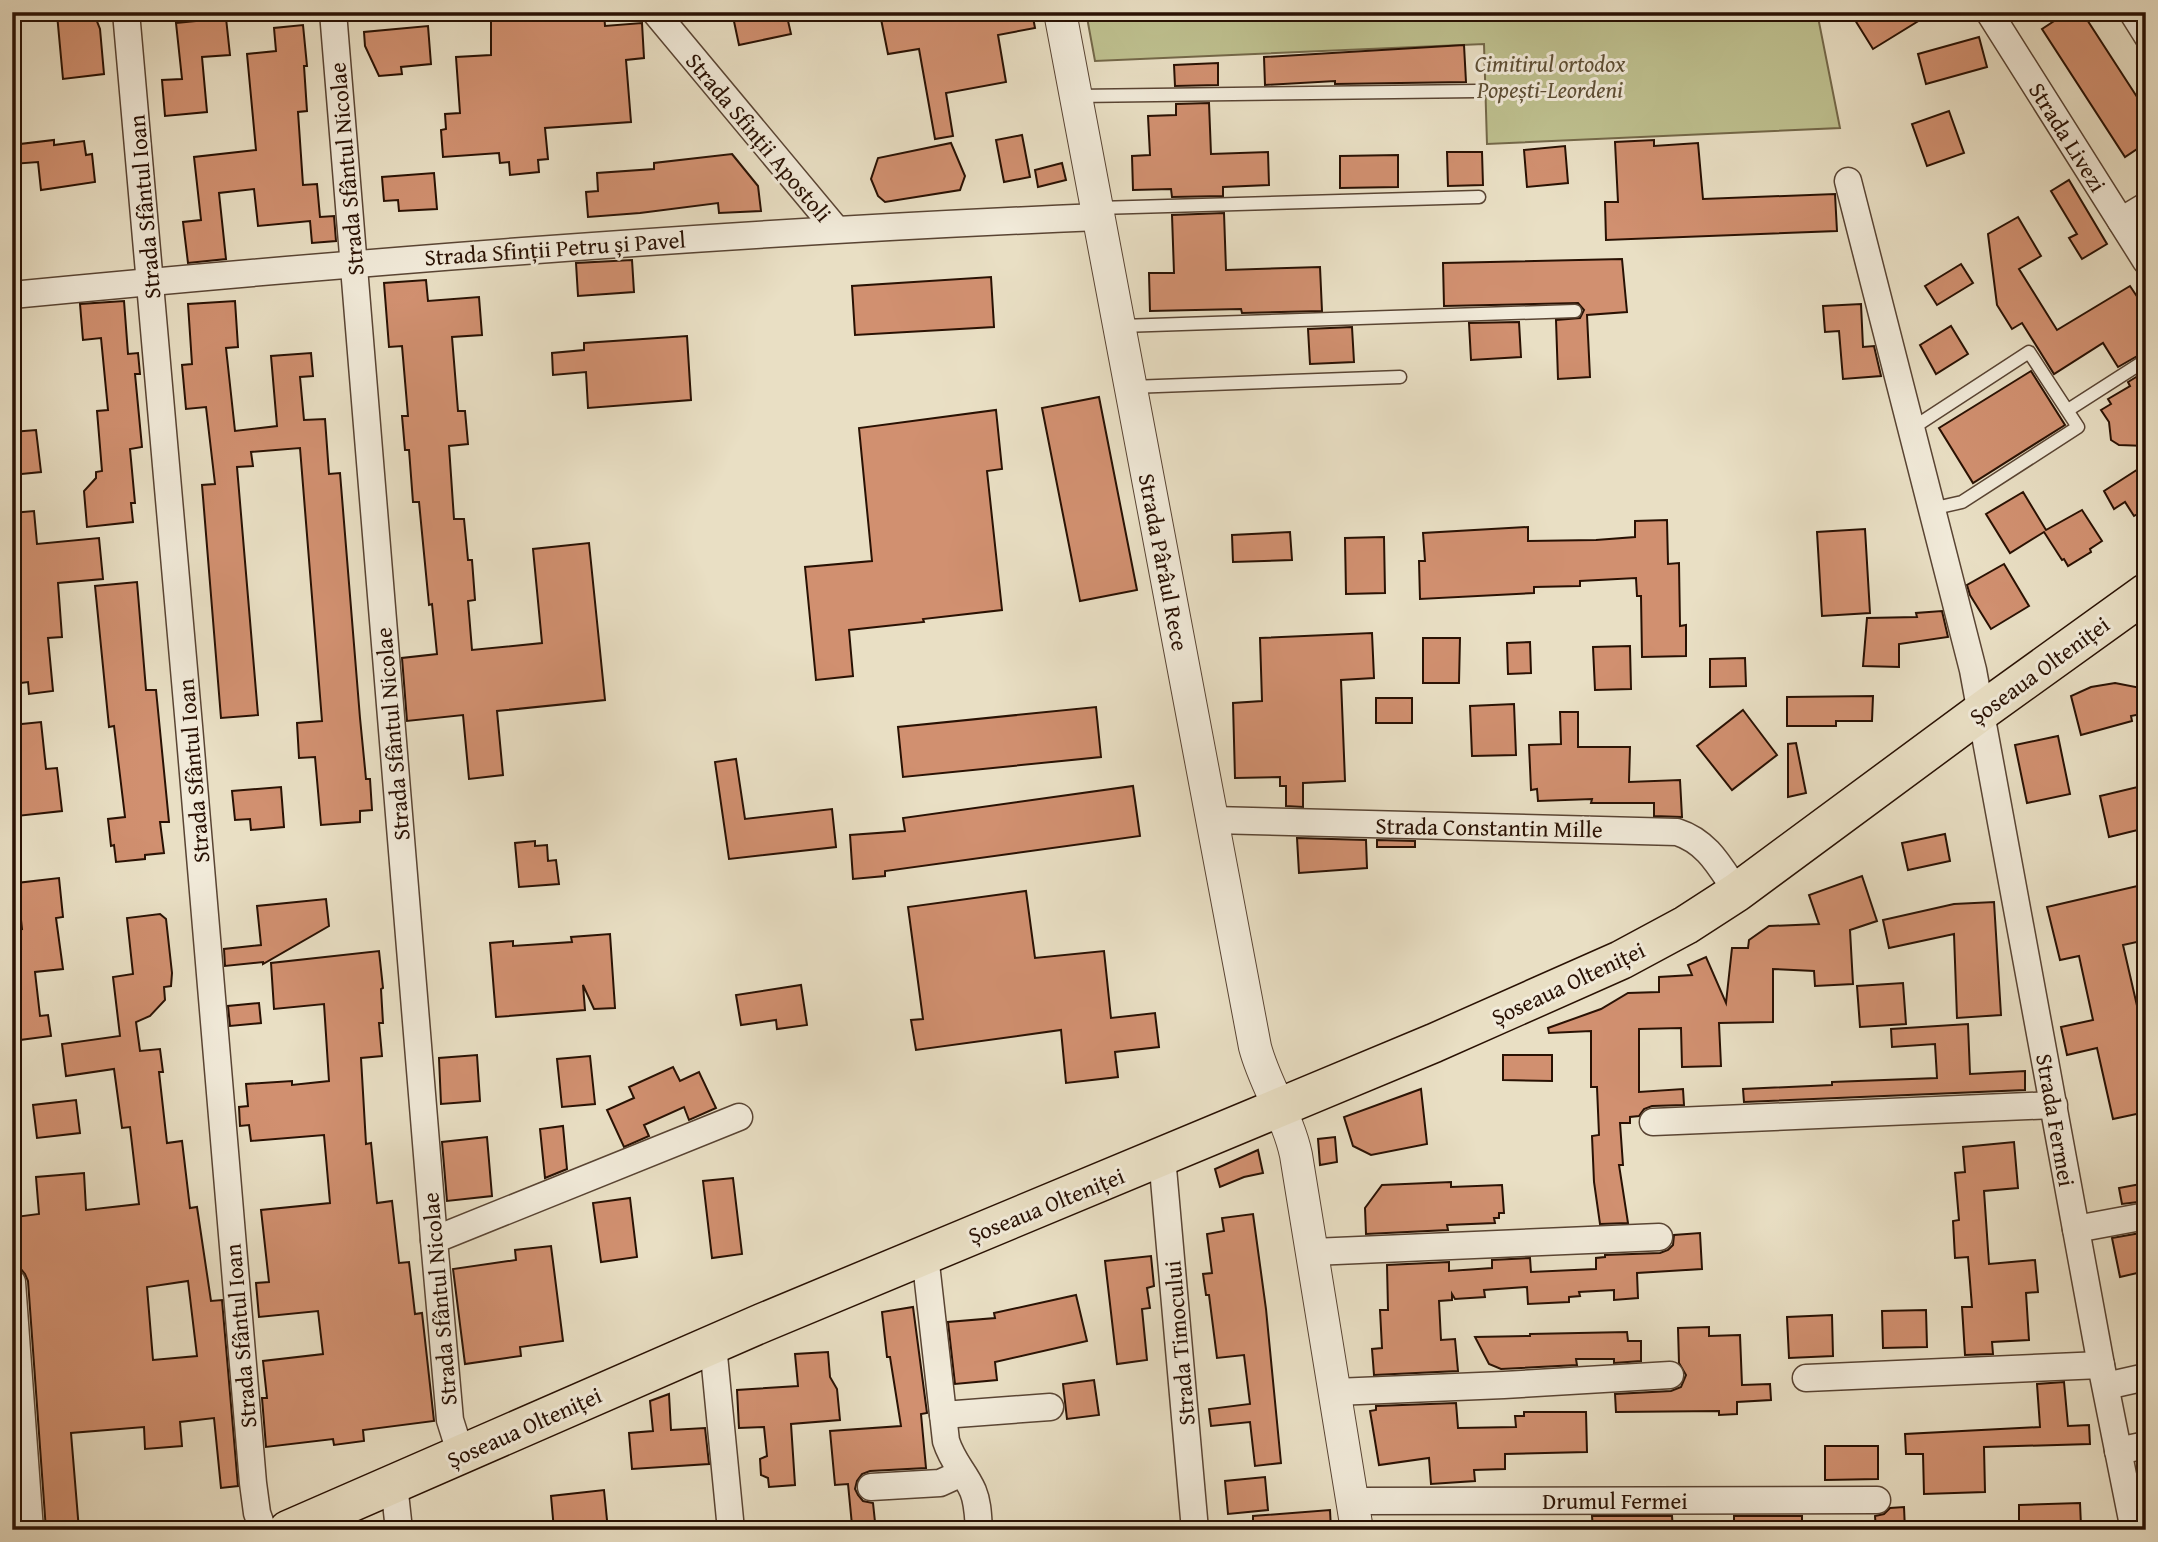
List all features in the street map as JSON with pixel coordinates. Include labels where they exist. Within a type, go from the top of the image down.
[{"type":"main road","name":"Șoseaua Olteniței","points":[[288,1530],[713,1345],[1591,975],[1651,945],[1737,892],[1982,710],[2146,593]]},
{"type":"street","name":"Strada Sfântul Ioan","points":[[126,12],[254,1499],[263,1530]]},
{"type":"street","name":"Strada Sfântul Nicolae","points":[[333,12],[434,1241],[450,1420],[461,1455]]},
{"type":"street","name":"Strada Sfinții Apostoli","points":[[655,12],[836,229]]},
{"type":"street","name":"Strada Pârâul Rece","points":[[1060,12],[1255,1047],[1265,1077],[1280,1108]]},
{"type":"street","name":"Strada Livezi","points":[[1989,12],[2146,261]]},
{"type":"street","name":"Strada Fermei","points":[[1848,181],[1982,710],[2076,1229],[2134,1530]]},
{"type":"street","points":[[2121,221],[2146,206]]},
{"type":"street","name":"Strada Sfinții Petru și Pavel","points":[[12,295],[698,237],[1098,212]]},
{"type":"street","name":"Strada Constantin Mille","points":[[1213,820],[1678,832],[1696,839],[1710,852],[1737,892]]},
{"type":"street","points":[[1653,1122],[2054,1105]]},
{"type":"street","name":"Drumul Fermei","points":[[1280,1108],[1293,1139],[1354,1515],[1877,1500]]},
{"type":"street","points":[[434,1241],[739,1116]]},
{"type":"street","name":"Strada Timocului","points":[[1162,1157],[1195,1530]]},
{"type":"street","points":[[2076,1229],[2146,1216]]},
{"type":"street","points":[[1313,1252],[1658,1237]]},
{"type":"street","points":[[925,1255],[946,1441],[951,1458],[972,1488],[977,1502],[979,1530]]},
{"type":"street","points":[[12,1282],[30,1530]]},
{"type":"street","points":[[713,1345],[731,1530]]},
{"type":"street","points":[[1335,1392],[1670,1375]]},
{"type":"street","points":[[1806,1378],[2146,1377]]},
{"type":"street","points":[[943,1415],[1050,1407]]},
{"type":"street","points":[[2118,1451],[2146,1445]]},
{"type":"street","points":[[871,1487],[940,1483],[962,1473]]},
{"type":"street","points":[[394,1484],[399,1530]]},
{"type":"lane","points":[[2124,12],[2146,47]]},
{"type":"lane","points":[[1076,96],[1478,91]]},
{"type":"lane","points":[[1098,212],[1479,197]]},
{"type":"lane","points":[[1120,326],[1575,311]]},
{"type":"lane","points":[[1911,429],[2029,352],[2078,427],[1962,502],[1931,509]]},
{"type":"lane","points":[[2068,410],[2146,360]]},
{"type":"lane","points":[[1131,387],[1400,377]]},
{"type":"green space","name":"Cimitirul ortodox Popești-Leordeni","points":[[1086,12],[1817,12],[1840,128],[1487,144],[1484,44],[1095,61]]},
{"type":"building","points":[[92,12],[96,19],[100,29],[104,74],[63,79],[57,14]]},
{"type":"building","points":[[491,12],[604,12],[605,26],[642,23],[644,58],[626,60],[631,122],[545,128],[548,159],[538,160],[539,172],[510,175],[509,162],[500,163],[499,153],[443,157],[441,130],[446,129],[445,114],[460,113],[456,57],[491,55]]},
{"type":"building","points":[[732,12],[786,12],[791,34],[739,45]]},
{"type":"building","points":[[1032,12],[1035,28],[998,35],[1006,82],[946,93],[953,136],[935,139],[919,49],[888,54],[880,14]]},
{"type":"building","points":[[1850,12],[1933,12],[1873,49]]},
{"type":"building","points":[[2068,12],[2082,12],[2139,100],[2146,96],[2146,143],[2125,157],[2042,29]]},
{"type":"building","points":[[226,18],[230,55],[202,57],[207,112],[165,116],[162,80],[182,79],[176,23]]},
{"type":"building","points":[[303,25],[307,111],[298,112],[303,185],[317,184],[320,217],[334,216],[336,241],[312,243],[310,221],[258,226],[254,189],[219,193],[226,259],[188,263],[183,222],[201,220],[194,157],[256,150],[247,54],[276,51],[274,28]]},
{"type":"building","points":[[428,26],[431,64],[401,67],[402,74],[379,76],[365,46],[364,32]]},
{"type":"building","points":[[1979,37],[1987,67],[1926,84],[1918,54]]},
{"type":"building","points":[[1464,45],[1466,82],[1335,84],[1335,81],[1265,85],[1264,57]]},
{"type":"building","points":[[1218,63],[1218,85],[1175,86],[1174,65]]},
{"type":"building","points":[[1209,103],[1211,154],[1268,152],[1269,185],[1223,187],[1223,196],[1172,197],[1171,189],[1133,190],[1132,156],[1150,155],[1148,116],[1176,115],[1176,104]]},
{"type":"building","points":[[1949,111],[1964,153],[1927,166],[1912,124]]},
{"type":"building","points":[[1022,135],[1030,177],[1004,182],[996,140]]},
{"type":"building","points":[[54,140],[54,145],[84,141],[86,155],[92,154],[95,182],[41,190],[38,162],[12,164],[12,145]]},
{"type":"building","points":[[1654,140],[1654,146],[1698,143],[1703,199],[1835,194],[1837,231],[1606,240],[1605,202],[1618,202],[1615,142]]},
{"type":"building","points":[[951,143],[965,176],[960,190],[885,202],[878,196],[871,179],[878,158]]},
{"type":"building","points":[[1565,146],[1568,183],[1527,187],[1524,150]]},
{"type":"building","points":[[1447,152],[1482,152],[1483,185],[1448,186]]},
{"type":"building","points":[[732,154],[758,186],[761,211],[719,213],[718,203],[588,217],[586,192],[598,191],[597,173],[654,169],[654,163]]},
{"type":"building","points":[[1398,155],[1398,187],[1340,188],[1340,156]]},
{"type":"building","points":[[1062,163],[1066,180],[1038,187],[1035,170]]},
{"type":"building","points":[[434,173],[437,209],[399,211],[398,200],[384,201],[382,177]]},
{"type":"building","points":[[2069,180],[2107,244],[2082,259],[2069,238],[2077,234],[2051,191]]},
{"type":"building","points":[[1224,213],[1226,270],[1320,267],[1322,311],[1150,311],[1149,273],[1174,273],[1172,215]]},
{"type":"building","points":[[2018,217],[2041,256],[2019,269],[2057,330],[2130,286],[2146,310],[2146,351],[2118,367],[2103,343],[2054,374],[2022,323],[2012,329],[1997,305],[1988,234]]},
{"type":"building","points":[[1622,259],[1627,312],[1587,315],[1590,377],[1558,379],[1556,320],[1580,318],[1584,310],[1578,303],[1444,306],[1443,263]]},
{"type":"building","points":[[632,260],[634,292],[578,296],[576,263]]},
{"type":"building","points":[[1961,264],[1973,283],[1937,305],[1925,286]]},
{"type":"building","points":[[991,277],[994,327],[855,335],[852,286]]},
{"type":"building","points":[[426,280],[428,301],[479,297],[482,335],[452,337],[458,411],[465,411],[468,444],[449,446],[454,519],[464,519],[468,560],[472,560],[475,600],[468,601],[472,650],[542,643],[533,549],[589,543],[605,700],[497,711],[503,775],[469,779],[463,715],[407,721],[402,658],[437,654],[432,604],[429,605],[419,502],[413,502],[409,450],[405,450],[402,416],[408,416],[402,346],[389,347],[384,283]]},
{"type":"building","points":[[124,301],[128,354],[138,353],[140,374],[135,374],[142,447],[130,449],[135,503],[131,503],[133,522],[87,527],[84,491],[96,478],[96,472],[102,471],[97,411],[108,410],[101,338],[83,340],[80,304]]},
{"type":"building","points":[[235,301],[238,347],[226,348],[235,431],[277,426],[271,356],[311,353],[313,376],[300,377],[304,420],[325,419],[329,474],[340,473],[360,718],[372,810],[360,811],[360,822],[321,825],[315,757],[299,758],[297,723],[322,721],[300,448],[251,452],[253,466],[237,467],[258,715],[221,718],[202,485],[215,484],[206,407],[186,409],[182,365],[192,364],[188,304]]},
{"type":"building","points":[[1861,304],[1863,347],[1874,346],[1881,376],[1843,379],[1839,331],[1825,332],[1823,306]]},
{"type":"building","points":[[1519,322],[1521,357],[1471,360],[1469,323]]},
{"type":"building","points":[[1951,326],[1968,354],[1936,374],[1920,345]]},
{"type":"building","points":[[1352,327],[1354,362],[1310,364],[1308,329]]},
{"type":"building","points":[[687,336],[691,400],[588,408],[586,372],[553,375],[552,353],[584,350],[584,343]]},
{"type":"building","points":[[2031,371],[2065,425],[1973,483],[1939,428]]},
{"type":"building","points":[[2146,371],[2146,446],[2119,445],[2111,440],[2109,422],[2101,410],[2111,404],[2108,399],[2130,386],[2128,382]]},
{"type":"building","points":[[1099,397],[1137,590],[1080,601],[1042,408]]},
{"type":"building","points":[[996,410],[1002,469],[987,471],[1002,610],[849,630],[853,676],[816,680],[805,567],[872,561],[859,428]]},
{"type":"building","points":[[36,430],[41,472],[12,475],[12,432]]},
{"type":"building","points":[[2146,464],[2146,509],[2134,516],[2125,502],[2114,509],[2104,491]]},
{"type":"building","points":[[2023,492],[2046,530],[2082,510],[2102,541],[2090,549],[2091,552],[2068,566],[2044,532],[2010,553],[1986,514]]},
{"type":"building","points":[[34,511],[37,544],[99,538],[103,579],[58,583],[62,637],[48,638],[53,691],[29,694],[28,682],[12,684],[12,513]]},
{"type":"building","points":[[1667,520],[1668,564],[1679,563],[1680,626],[1686,625],[1686,656],[1642,657],[1641,596],[1637,596],[1636,578],[1580,581],[1580,586],[1534,587],[1534,593],[1420,599],[1419,561],[1425,561],[1423,533],[1528,527],[1528,541],[1596,540],[1635,537],[1635,521]]},
{"type":"building","points":[[1865,529],[1870,613],[1822,616],[1817,532]]},
{"type":"building","points":[[1290,532],[1292,560],[1233,562],[1232,535]]},
{"type":"building","points":[[1384,537],[1385,593],[1346,594],[1345,538]]},
{"type":"building","points":[[2004,564],[2029,606],[1991,629],[1970,595],[1967,585]]},
{"type":"building","points":[[137,582],[146,690],[156,690],[169,822],[160,822],[164,853],[145,855],[145,859],[116,862],[108,819],[125,817],[114,726],[109,727],[95,586]]},
{"type":"building","points":[[1942,611],[1948,637],[1899,644],[1899,667],[1863,666],[1867,618],[1917,617],[1916,613]]},
{"type":"building","points":[[1372,633],[1374,678],[1341,680],[1345,781],[1303,783],[1303,807],[1286,806],[1286,786],[1280,786],[1280,777],[1235,778],[1233,703],[1262,701],[1260,638]]},
{"type":"building","points":[[1423,638],[1460,638],[1459,683],[1423,683]]},
{"type":"building","points":[[1530,642],[1531,673],[1508,674],[1507,643]]},
{"type":"building","points":[[1630,646],[1631,689],[1595,690],[1593,647]]},
{"type":"building","points":[[1745,658],[1746,686],[1710,687],[1710,659]]},
{"type":"building","points":[[2115,683],[2146,689],[2146,713],[2131,716],[2132,721],[2081,735],[2071,696],[2091,687]]},
{"type":"building","points":[[1873,696],[1872,721],[1836,721],[1836,726],[1787,726],[1787,697]]},
{"type":"building","points":[[1376,698],[1412,698],[1412,723],[1376,723]]},
{"type":"building","points":[[1514,704],[1516,755],[1472,756],[1470,706]]},
{"type":"building","points":[[1096,707],[1101,757],[903,777],[898,727]]},
{"type":"building","points":[[1743,710],[1777,755],[1732,790],[1697,746]]},
{"type":"building","points":[[1560,712],[1578,712],[1578,747],[1630,747],[1629,782],[1680,780],[1682,817],[1654,816],[1654,803],[1591,803],[1592,799],[1538,801],[1537,789],[1531,790],[1529,745],[1561,744]]},
{"type":"building","points":[[41,722],[46,769],[57,768],[62,811],[17,816],[12,773],[12,725]]},
{"type":"building","points":[[2058,736],[2070,794],[2027,803],[2015,745]]},
{"type":"building","points":[[1796,743],[1806,793],[1788,797],[1788,744]]},
{"type":"building","points":[[736,759],[745,819],[832,809],[836,847],[729,859],[715,762]]},
{"type":"building","points":[[2146,785],[2146,828],[2109,837],[2100,796]]},
{"type":"building","points":[[1133,786],[1140,836],[885,871],[885,876],[853,879],[850,835],[905,831],[903,818]]},
{"type":"building","points":[[281,787],[284,827],[251,830],[250,819],[235,820],[232,791]]},
{"type":"building","points":[[1945,834],[1950,861],[1908,870],[1902,843]]},
{"type":"building","points":[[1297,838],[1366,840],[1367,868],[1299,873]]},
{"type":"building","points":[[1377,840],[1415,841],[1415,847],[1377,847]]},
{"type":"building","points":[[535,841],[535,846],[547,845],[548,861],[556,860],[559,884],[519,887],[515,843]]},
{"type":"building","points":[[1862,876],[1877,921],[1850,930],[1853,984],[1815,986],[1814,971],[1773,969],[1773,1022],[1719,1023],[1721,1066],[1682,1067],[1681,1028],[1639,1029],[1639,1092],[1683,1089],[1684,1105],[1652,1106],[1644,1109],[1639,1116],[1630,1117],[1630,1123],[1620,1123],[1623,1165],[1619,1165],[1628,1223],[1600,1224],[1594,1182],[1592,1136],[1599,1135],[1597,1087],[1591,1087],[1591,1031],[1549,1033],[1548,1028],[1601,1009],[1628,993],[1659,992],[1659,977],[1692,975],[1688,965],[1706,957],[1726,1003],[1732,948],[1748,948],[1749,940],[1769,926],[1819,924],[1809,895]]},
{"type":"building","points":[[59,878],[63,917],[56,918],[63,969],[35,972],[40,1016],[48,1015],[51,1036],[12,1041],[12,990],[20,990],[13,930],[22,929],[17,883]]},
{"type":"building","points":[[2146,884],[2146,940],[2123,945],[2138,1010],[2146,1008],[2146,1112],[2113,1119],[2097,1048],[2067,1055],[2061,1027],[2093,1020],[2079,956],[2060,960],[2047,907]]},
{"type":"building","points":[[1026,891],[1035,958],[1104,951],[1111,1018],[1155,1013],[1159,1047],[1115,1052],[1118,1077],[1066,1083],[1061,1030],[916,1050],[911,1020],[923,1019],[908,907]]},
{"type":"building","points":[[326,899],[329,926],[263,964],[225,966],[224,949],[261,945],[257,906]]},
{"type":"building","points":[[1994,902],[2001,1015],[1957,1018],[1954,934],[1889,948],[1883,920],[1954,904]]},
{"type":"building","points":[[160,914],[166,919],[171,986],[164,987],[165,1000],[150,1016],[136,1022],[140,1051],[160,1049],[163,1072],[159,1072],[167,1143],[182,1141],[190,1208],[197,1207],[211,1301],[222,1300],[238,1486],[221,1488],[214,1418],[180,1422],[182,1446],[145,1449],[144,1427],[71,1433],[79,1530],[46,1530],[28,1281],[20,1268],[15,1217],[39,1214],[36,1177],[84,1173],[86,1210],[139,1204],[130,1127],[122,1128],[114,1069],[66,1076],[62,1044],[120,1036],[113,977],[133,974],[127,918]],"holes":[[[188,1281],[197,1356],[153,1360],[147,1287]]]},
{"type":"building","points":[[610,934],[615,1008],[594,1009],[583,985],[585,1010],[496,1017],[490,943],[513,941],[513,946],[572,942],[571,937]]},
{"type":"building","points":[[379,951],[383,988],[383,1023],[379,1023],[382,1056],[361,1058],[366,1144],[371,1143],[377,1203],[392,1201],[399,1263],[409,1262],[415,1314],[422,1313],[434,1421],[363,1430],[364,1441],[334,1445],[333,1439],[266,1447],[262,1398],[267,1398],[263,1361],[323,1354],[318,1311],[259,1317],[256,1283],[269,1282],[261,1210],[330,1203],[324,1135],[251,1141],[249,1125],[240,1126],[239,1107],[248,1106],[246,1084],[292,1081],[292,1085],[329,1081],[324,1004],[274,1009],[271,963]]},
{"type":"building","points":[[1903,983],[1906,1024],[1860,1027],[1857,986]]},
{"type":"building","points":[[801,985],[807,1025],[777,1029],[776,1020],[741,1025],[736,995]]},
{"type":"building","points":[[259,1003],[261,1023],[230,1026],[228,1006]]},
{"type":"building","points":[[1968,1024],[1970,1074],[2025,1071],[2025,1090],[1744,1102],[1743,1089],[1937,1078],[1935,1044],[1892,1047],[1891,1029]]},
{"type":"building","points":[[477,1055],[480,1101],[441,1104],[439,1058]]},
{"type":"building","points":[[1503,1055],[1552,1055],[1552,1081],[1503,1080]]},
{"type":"building","points":[[590,1056],[595,1104],[562,1107],[557,1059]]},
{"type":"building","points":[[673,1067],[680,1081],[699,1072],[716,1108],[689,1120],[684,1107],[644,1125],[649,1136],[624,1147],[607,1110],[634,1098],[629,1087]]},
{"type":"building","points":[[1421,1089],[1427,1144],[1371,1155],[1353,1146],[1344,1117]]},
{"type":"building","points":[[76,1100],[80,1133],[37,1138],[33,1105]]},
{"type":"building","points":[[563,1126],[567,1169],[545,1178],[540,1129]]},
{"type":"building","points":[[487,1137],[492,1196],[447,1201],[442,1142]]},
{"type":"building","points":[[1335,1137],[1337,1162],[1320,1165],[1318,1139]]},
{"type":"building","points":[[2014,1142],[2018,1188],[1984,1191],[1989,1264],[2035,1260],[2038,1292],[2026,1293],[2029,1340],[1992,1342],[1993,1354],[1965,1355],[1962,1307],[1972,1307],[1968,1257],[1955,1258],[1953,1221],[1959,1220],[1955,1173],[1965,1172],[1963,1147]]},
{"type":"building","points":[[1258,1150],[1263,1173],[1220,1187],[1215,1169]]},
{"type":"building","points":[[733,1178],[742,1254],[712,1258],[703,1181]]},
{"type":"building","points":[[1451,1182],[1451,1187],[1502,1185],[1504,1213],[1499,1213],[1499,1218],[1494,1218],[1495,1223],[1447,1225],[1448,1230],[1366,1234],[1365,1208],[1382,1185]]},
{"type":"building","points":[[2146,1183],[2146,1201],[2122,1204],[2119,1188]]},
{"type":"building","points":[[630,1198],[637,1257],[601,1262],[593,1203]]},
{"type":"building","points":[[1253,1214],[1266,1309],[1281,1463],[1255,1466],[1250,1422],[1211,1426],[1209,1409],[1250,1404],[1244,1355],[1217,1358],[1209,1295],[1206,1295],[1203,1274],[1212,1273],[1207,1234],[1224,1231],[1222,1218]]},
{"type":"building","points":[[2146,1232],[2146,1271],[2120,1277],[2112,1238]]},
{"type":"building","points":[[1700,1233],[1702,1269],[1637,1273],[1638,1298],[1614,1300],[1614,1290],[1579,1292],[1580,1296],[1569,1297],[1569,1302],[1528,1304],[1527,1287],[1484,1290],[1485,1297],[1455,1299],[1452,1294],[1452,1300],[1439,1301],[1441,1340],[1455,1339],[1458,1371],[1374,1375],[1372,1349],[1382,1348],[1380,1310],[1388,1310],[1387,1265],[1449,1262],[1449,1271],[1492,1268],[1492,1260],[1530,1258],[1531,1272],[1596,1269],[1596,1258],[1605,1255],[1660,1253],[1673,1245],[1674,1235]]},
{"type":"building","points":[[551,1246],[563,1341],[520,1347],[521,1356],[465,1364],[453,1269],[516,1260],[515,1250]]},
{"type":"building","points":[[1151,1256],[1154,1286],[1147,1288],[1150,1308],[1142,1309],[1147,1360],[1117,1364],[1105,1261]]},
{"type":"building","points":[[1076,1295],[1087,1341],[995,1362],[997,1380],[955,1384],[948,1322],[995,1318],[994,1313]]},
{"type":"building","points":[[913,1307],[927,1413],[921,1414],[926,1468],[870,1471],[862,1474],[855,1489],[863,1501],[873,1503],[875,1522],[852,1525],[848,1484],[835,1485],[830,1431],[901,1426],[890,1357],[887,1357],[882,1312]]},
{"type":"building","points":[[1926,1310],[1927,1347],[1883,1348],[1882,1311]]},
{"type":"building","points":[[1832,1315],[1833,1356],[1789,1358],[1787,1317]]},
{"type":"building","points":[[1709,1327],[1709,1336],[1740,1335],[1742,1385],[1770,1384],[1771,1400],[1737,1402],[1737,1414],[1719,1415],[1719,1411],[1616,1412],[1615,1394],[1671,1391],[1681,1387],[1686,1375],[1679,1363],[1678,1328]]},
{"type":"building","points":[[1627,1332],[1628,1341],[1641,1341],[1641,1361],[1614,1363],[1614,1359],[1576,1359],[1577,1365],[1501,1369],[1489,1364],[1475,1337],[1530,1334]]},
{"type":"building","points":[[828,1352],[830,1377],[837,1389],[840,1420],[791,1424],[795,1485],[769,1487],[768,1478],[761,1475],[760,1459],[767,1456],[764,1427],[739,1428],[737,1390],[798,1386],[795,1354]]},
{"type":"building","points":[[1094,1380],[1099,1415],[1067,1419],[1063,1384]]},
{"type":"building","points":[[2064,1382],[2068,1426],[2089,1425],[2090,1444],[1984,1447],[1985,1492],[1924,1494],[1923,1454],[1906,1454],[1905,1434],[2040,1427],[2037,1384]]},
{"type":"building","points":[[669,1394],[671,1430],[705,1428],[709,1464],[632,1469],[629,1433],[653,1431],[650,1401]]},
{"type":"building","points":[[1456,1403],[1458,1428],[1516,1427],[1515,1416],[1524,1416],[1524,1412],[1586,1412],[1587,1452],[1505,1454],[1505,1469],[1474,1470],[1475,1481],[1431,1484],[1429,1458],[1379,1465],[1370,1411],[1376,1410],[1376,1406]]},
{"type":"building","points":[[1825,1446],[1878,1446],[1878,1479],[1825,1480]]},
{"type":"building","points":[[1265,1477],[1268,1510],[1228,1514],[1225,1481]]},
{"type":"building","points":[[604,1490],[608,1530],[554,1530],[551,1496]]},
{"type":"building","points":[[2080,1503],[2081,1526],[2019,1528],[2019,1505]]},
{"type":"building","points":[[1904,1507],[1905,1530],[1876,1530],[1875,1516],[1884,1514],[1890,1508]]},
{"type":"building","points":[[1330,1510],[1331,1530],[1253,1530],[1253,1516]]},
{"type":"building","points":[[1592,1516],[1672,1516],[1673,1530],[1593,1530]]},
{"type":"building","points":[[1734,1516],[1802,1516],[1802,1530],[1734,1530]]}]
